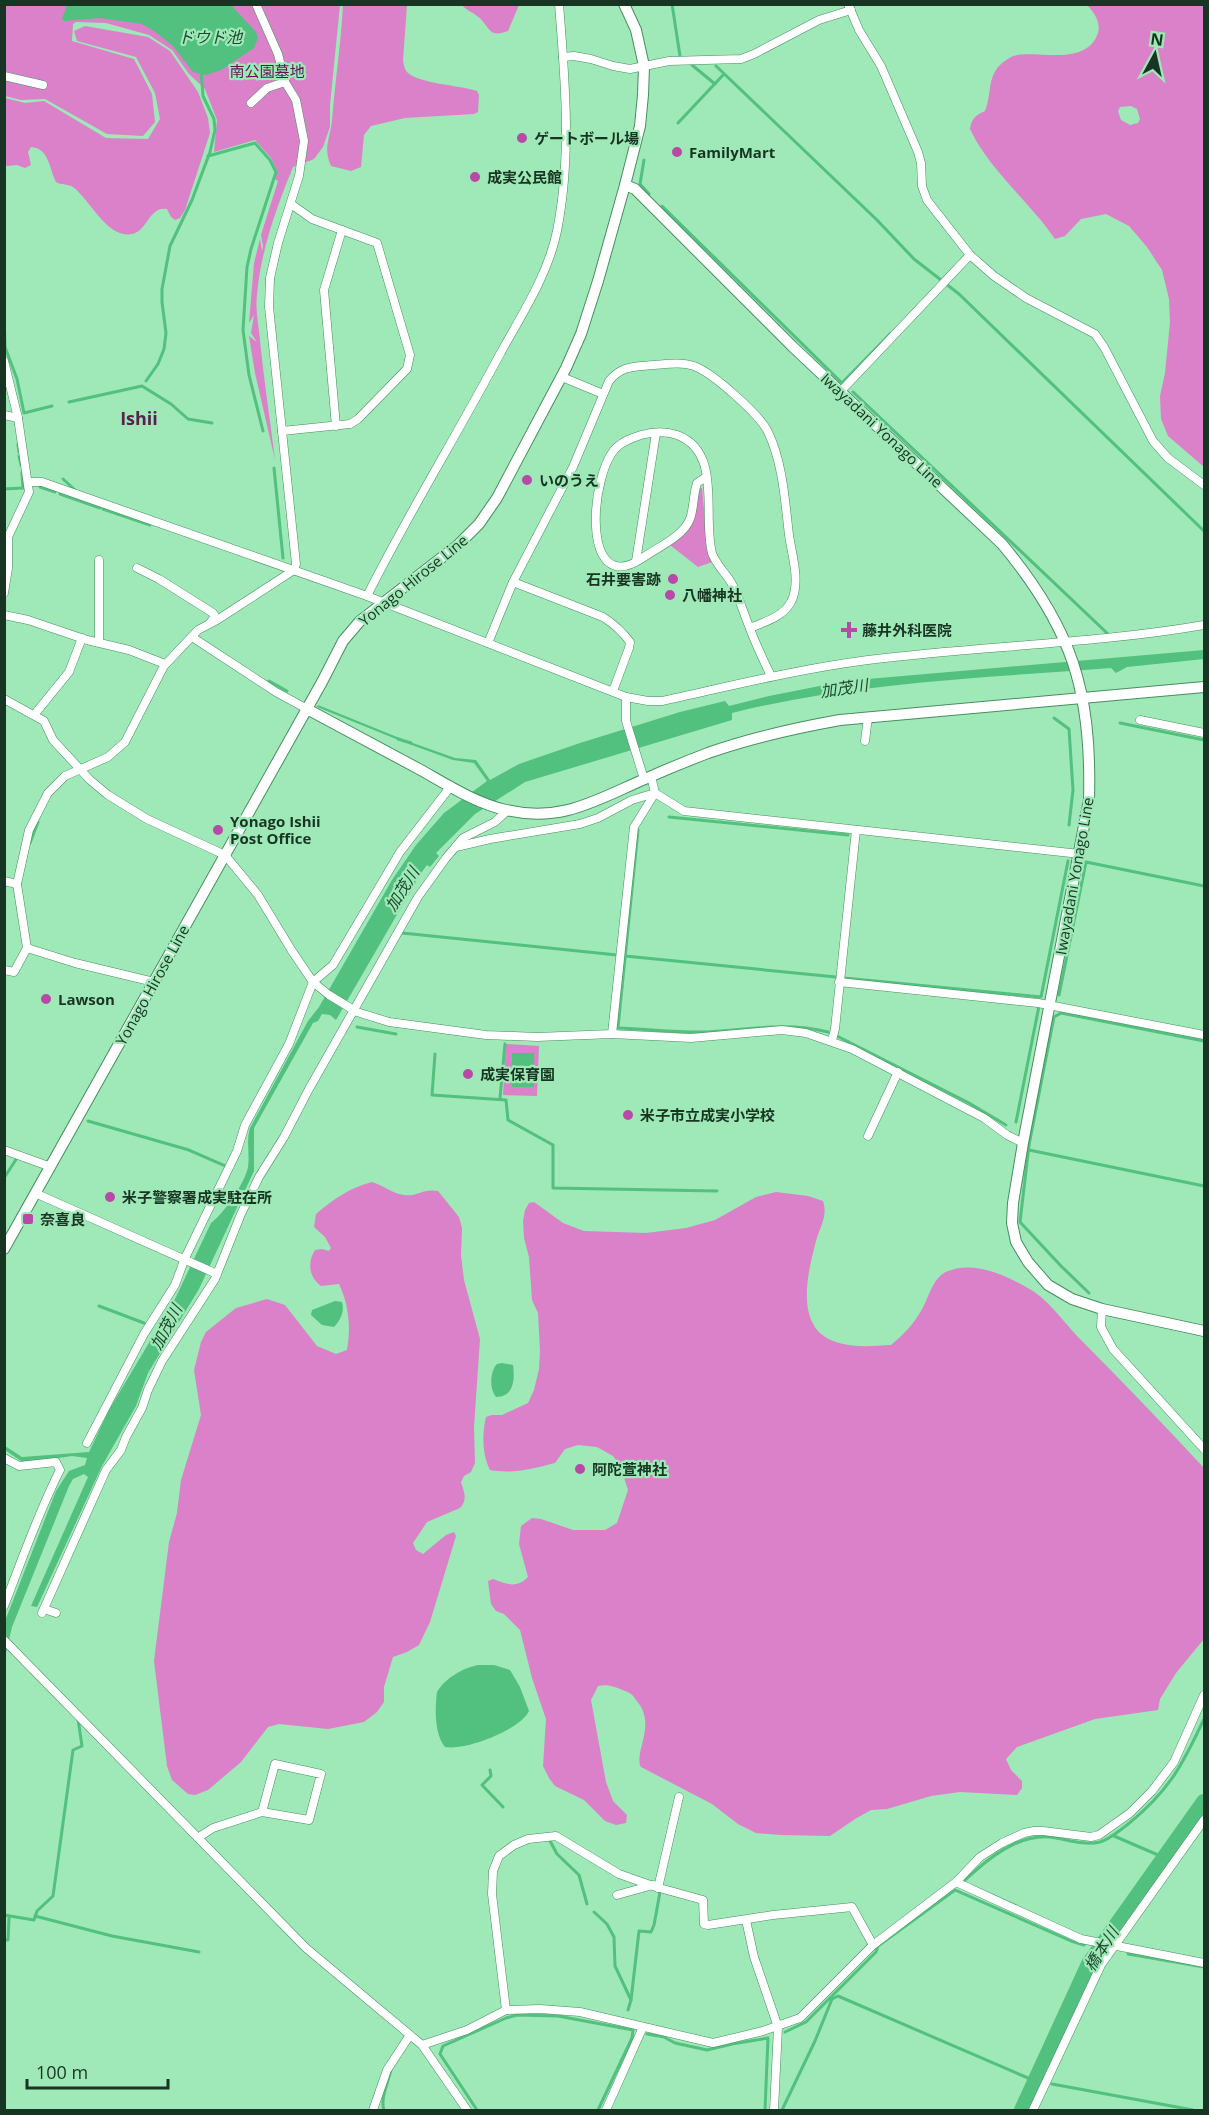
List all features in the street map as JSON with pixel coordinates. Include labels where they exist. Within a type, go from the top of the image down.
[{"type":"main road","name":"Yonago Hirose Line","points":[[4,1249],[343,641],[360,621],[449,552],[479,524],[497,498],[562,377],[581,334],[625,185],[640,123],[644,66],[636,30],[624,4]]},
{"type":"main road","name":"Iwayadani Yonago Line","points":[[625,185],[635,189],[793,347],[1002,544],[1023,569],[1049,609],[1068,645],[1088,725],[1089,800],[1023,1143],[1012,1223],[1016,1242],[1028,1262],[1048,1285],[1072,1299],[1102,1309],[1204,1331]]},
{"type":"main road","points":[[307,709],[491,806],[530,813],[558,813],[600,800],[646,775],[755,738],[796,728],[868,717],[1204,687]]},
{"type":"street","points":[[4,970],[14,972],[27,948],[17,884],[27,837],[48,793],[65,776],[108,757],[125,742],[165,664],[198,630],[294,570],[297,564],[269,307],[270,278],[278,243],[299,176],[304,141],[296,100],[285,82],[278,54],[256,4]]},
{"type":"street","points":[[367,596],[546,267],[556,232],[562,196],[566,143],[559,4]]},
{"type":"street","points":[[563,57],[591,59],[630,69],[669,61],[747,57],[819,20],[850,7],[859,30],[881,66],[918,152],[922,186],[927,200],[970,255],[994,276],[1026,298],[1095,334],[1104,346],[1153,441],[1168,458],[1204,485]]},
{"type":"street","points":[[4,76],[43,85]]},
{"type":"street","points":[[251,103],[267,88],[285,82]]},
{"type":"street","points":[[282,431],[350,424],[358,419],[407,369],[410,355],[377,243],[312,219],[291,204]]},
{"type":"street","points":[[336,426],[324,290],[342,230]]},
{"type":"street","points":[[842,391],[970,255]]},
{"type":"street","points":[[4,361],[18,418],[29,492],[6,537],[8,568],[4,593]]},
{"type":"street","points":[[488,642],[513,582],[573,467],[609,381],[616,372],[626,368],[677,363],[694,366],[710,374],[725,386],[768,431],[776,455],[785,500],[796,583],[793,598],[786,608],[776,617],[750,628]]},
{"type":"street","points":[[562,377],[603,394]]},
{"type":"street","points":[[4,416],[18,418]]},
{"type":"street","points":[[706,477],[697,483],[690,520],[685,526],[677,535],[636,561],[622,567],[615,566],[604,558],[596,536],[598,496],[609,457],[616,448],[633,438],[656,433],[673,434],[695,446],[705,463],[712,553],[732,584],[771,676]]},
{"type":"street","points":[[636,561],[656,433]]},
{"type":"street","points":[[28,482],[42,482],[294,570],[488,642],[626,697],[648,701],[662,701],[771,676],[868,660],[1068,645],[1204,625]]},
{"type":"street","points":[[99,560],[99,642]]},
{"type":"street","points":[[137,568],[213,613],[215,616],[210,624]]},
{"type":"street","points":[[513,582],[614,623],[630,642],[613,691]]},
{"type":"street","points":[[4,615],[129,650],[165,664]]},
{"type":"street","points":[[192,637],[276,692],[307,709]]},
{"type":"street","points":[[34,715],[69,672],[82,638]]},
{"type":"street","points":[[626,697],[626,721],[655,794],[684,811],[1080,854]]},
{"type":"street","points":[[4,699],[44,722],[53,740],[79,768],[127,808],[179,835],[225,855],[258,895],[313,982],[353,1010],[389,1022],[486,1035],[612,1034],[691,1038],[782,1030],[806,1033],[832,1040],[898,1072],[984,1118],[1007,1135],[1023,1143]]},
{"type":"street","points":[[865,741],[868,717]]},
{"type":"street","points":[[1140,720],[1204,733]]},
{"type":"street","points":[[87,1443],[117,1383],[175,1285],[237,1151],[245,1125],[289,1044],[313,982],[333,965],[395,860],[455,788]]},
{"type":"street","points":[[456,847],[580,824],[598,818],[632,800],[655,794]]},
{"type":"street","points":[[612,1034],[634,827],[655,794]]},
{"type":"street","points":[[56,1612],[43,1611],[106,1470],[121,1450],[161,1364],[217,1274],[259,1177],[284,1137],[353,1010],[418,897],[456,847],[463,838],[495,822],[508,810]]},
{"type":"street","points":[[832,1040],[856,830]]},
{"type":"street","points":[[4,882],[17,884]]},
{"type":"street","points":[[27,948],[75,963],[154,982]]},
{"type":"street","points":[[839,982],[1050,1005],[1204,1035]]},
{"type":"street","points":[[868,1136],[898,1072]]},
{"type":"street","points":[[4,1150],[51,1167]]},
{"type":"street","points":[[35,1193],[217,1274]]},
{"type":"street","points":[[1102,1309],[1101,1327],[1113,1349],[1204,1449]]},
{"type":"street","points":[[4,1458],[19,1466],[56,1462],[60,1470],[43,1502],[35,1529],[4,1606]]},
{"type":"street","points":[[4,1640],[306,1948],[422,2045],[467,2110]]},
{"type":"street","points":[[422,2045],[467,2030],[506,2010],[558,2009],[713,2043],[778,2027],[800,2018],[873,1945],[956,1881],[980,1857],[1024,1833],[1043,1831],[1099,1835],[1130,1813],[1152,1791],[1174,1762],[1204,1695]]},
{"type":"street","points":[[199,1837],[213,1828],[262,1812],[309,1820],[321,1774],[275,1764],[262,1812]]},
{"type":"street","points":[[655,1886],[680,1797]]},
{"type":"street","points":[[1033,2110],[1101,1965],[1204,1820]]},
{"type":"street","points":[[506,2010],[492,1894],[493,1871],[499,1856],[514,1845],[528,1839],[556,1836],[619,1874],[703,1900],[704,1924],[852,1907],[873,1945]]},
{"type":"street","points":[[956,1881],[1081,1938],[1204,1963]]},
{"type":"street","points":[[617,1895],[655,1886]]},
{"type":"street","points":[[746,1920],[754,1957],[778,2027],[774,2110]]},
{"type":"street","points":[[606,2110],[643,2027]]},
{"type":"street","points":[[374,2110],[387,2070],[410,2035]]},
{"type":"green space","points":[[519,4],[508,31],[501,33],[492,32],[475,14],[462,5]]},
{"type":"green space","name":"南公園墓地","points":[[4,5],[340,5],[330,127],[323,147],[314,159],[293,167],[270,230],[259,279],[257,313],[275,460],[249,336],[257,342],[251,333],[254,315],[249,323],[254,263],[260,239],[262,251],[261,235],[278,181],[275,179],[277,171],[271,158],[255,140],[214,152],[217,120],[205,89],[189,74],[172,50],[149,35],[106,23],[76,22],[73,24],[72,41],[134,59],[152,94],[155,122],[143,136],[107,134],[45,99],[21,100],[5,96]]},
{"type":"green space","points":[[343,5],[407,5],[403,60],[406,70],[422,80],[477,91],[479,95],[478,112],[405,118],[371,126],[364,135],[361,167],[351,171],[331,166],[327,148],[332,121]]},
{"type":"green space","points":[[1087,5],[1204,5],[1204,467],[1168,436],[1161,419],[1160,396],[1165,373],[1170,322],[1169,299],[1162,270],[1147,247],[1129,226],[1106,214],[1081,219],[1065,236],[1055,239],[988,159],[970,129],[974,118],[985,111],[994,74],[1005,61],[1023,54],[1072,54],[1092,44],[1098,33],[1099,25]],"holes":[[[1131,106],[1137,109],[1140,119],[1138,123],[1130,125],[1121,120],[1118,111],[1120,107]]]},
{"type":"green space","points":[[85,26],[148,37],[170,51],[198,92],[208,118],[210,133],[185,210],[180,218],[175,220],[167,209],[161,209],[135,233],[117,232],[108,226],[73,187],[56,182],[42,151],[31,147],[28,152],[31,165],[25,168],[17,165],[7,166],[5,163],[5,98],[25,103],[44,101],[106,138],[148,139],[160,119],[155,93],[136,57],[77,41],[74,31]]},
{"type":"green space","points":[[700,488],[702,488],[708,552],[712,562],[698,567],[670,545],[690,527]]},
{"type":"green space","points":[[506,1044],[539,1046],[537,1096],[503,1095]]},
{"type":"green space","points":[[372,1182],[404,1195],[438,1191],[459,1217],[462,1228],[461,1255],[464,1280],[480,1339],[474,1427],[475,1463],[471,1472],[464,1476],[461,1482],[465,1498],[460,1508],[427,1522],[413,1543],[416,1550],[423,1554],[446,1535],[454,1532],[456,1536],[453,1546],[430,1622],[419,1645],[393,1657],[384,1687],[384,1702],[377,1712],[364,1722],[328,1729],[279,1724],[268,1727],[241,1762],[208,1790],[195,1795],[188,1794],[172,1780],[167,1766],[154,1661],[169,1542],[177,1513],[181,1480],[201,1415],[194,1370],[201,1342],[206,1332],[236,1308],[267,1299],[285,1305],[317,1346],[336,1354],[347,1350],[348,1316],[339,1284],[321,1286],[310,1270],[315,1250],[329,1251],[331,1248],[325,1237],[314,1227],[316,1214],[349,1191]]},
{"type":"green space","points":[[776,1192],[808,1196],[823,1201],[824,1217],[810,1268],[807,1298],[814,1325],[822,1335],[836,1342],[856,1346],[891,1345],[915,1321],[936,1280],[944,1273],[965,1267],[997,1273],[1034,1292],[1049,1304],[1204,1468],[1204,1639],[1176,1673],[1160,1699],[1158,1710],[1095,1719],[1017,1747],[1006,1759],[1011,1770],[1022,1781],[1022,1788],[1017,1795],[960,1792],[931,1796],[887,1809],[871,1810],[830,1836],[756,1833],[738,1824],[712,1804],[641,1767],[639,1761],[645,1728],[642,1709],[629,1693],[612,1686],[598,1686],[591,1700],[606,1782],[613,1801],[627,1815],[626,1823],[616,1825],[605,1821],[584,1800],[555,1786],[549,1778],[543,1766],[546,1719],[532,1678],[520,1630],[504,1614],[496,1611],[491,1604],[488,1581],[493,1579],[515,1584],[528,1577],[519,1544],[521,1526],[532,1518],[573,1530],[605,1530],[617,1523],[628,1490],[620,1465],[613,1456],[597,1447],[578,1445],[565,1449],[555,1463],[522,1470],[490,1470],[487,1464],[484,1444],[486,1417],[502,1415],[528,1403],[539,1369],[538,1313],[532,1300],[529,1257],[524,1238],[525,1210],[529,1203],[534,1202],[563,1223],[584,1231],[646,1233],[686,1228],[715,1220],[756,1197]]},
{"type":"water","name":"ドウド池","points":[[67,5],[231,5],[256,32],[258,38],[254,48],[221,70],[206,75],[193,72],[173,46],[142,24],[99,18],[64,21],[62,19]]},
{"type":"water","name":"加茂川","points":[[1204,650],[1204,659],[1127,667],[1116,673],[1111,668],[920,683],[826,694],[732,713],[732,720],[525,782],[475,814],[436,853],[439,856],[430,867],[427,865],[421,873],[336,1020],[330,1015],[322,1014],[318,1021],[313,1023],[254,1128],[254,1171],[199,1289],[148,1373],[136,1406],[102,1466],[37,1607],[31,1606],[88,1477],[84,1474],[73,1479],[69,1486],[12,1627],[5,1657],[5,1621],[56,1491],[69,1471],[85,1465],[87,1458],[72,1456],[24,1463],[5,1450],[5,1446],[22,1457],[89,1452],[109,1410],[175,1299],[211,1223],[239,1189],[248,1167],[250,1128],[308,1021],[319,1007],[392,880],[416,845],[444,813],[487,781],[474,763],[453,760],[409,744],[410,742],[455,758],[476,760],[490,780],[519,764],[580,743],[680,712],[725,701],[729,706],[845,681]]},
{"type":"water","points":[[318,705],[402,739],[401,741],[317,707]]},
{"type":"water","points":[[512,1053],[534,1053],[534,1087],[512,1087]]},
{"type":"water","points":[[335,1301],[342,1302],[343,1309],[334,1327],[322,1325],[311,1315],[312,1310]]},
{"type":"water","points":[[497,1364],[513,1365],[514,1376],[510,1391],[496,1397],[491,1385],[492,1375]]},
{"type":"water","points":[[478,1665],[494,1665],[510,1670],[520,1687],[529,1711],[515,1725],[491,1738],[465,1746],[445,1747],[437,1728],[437,1692],[455,1674]]},
{"type":"waterway","points":[[672,4],[680,56]]},
{"type":"waterway","points":[[692,65],[715,84]]},
{"type":"waterway","points":[[716,66],[877,220],[914,259],[959,294],[1204,531]]},
{"type":"waterway","points":[[146,381],[158,364],[164,349],[166,333],[162,289],[170,246],[192,200],[210,152],[215,130],[214,119],[203,96],[201,70]]},
{"type":"waterway","points":[[678,123],[724,74]]},
{"type":"waterway","points":[[208,156],[255,143],[270,160],[276,172],[247,267],[243,330],[249,375],[263,431]]},
{"type":"waterway","points":[[644,160],[640,184],[649,194]]},
{"type":"waterway","points":[[662,206],[842,383],[891,333]]},
{"type":"waterway","points":[[4,311],[5,347],[17,379],[24,413],[52,406]]},
{"type":"waterway","points":[[69,402],[142,386],[171,404],[188,419],[212,423]]},
{"type":"waterway","points":[[853,392],[1108,634]]},
{"type":"waterway","points":[[18,444],[19,452]]},
{"type":"waterway","points":[[19,456],[21,465]]},
{"type":"waterway","points":[[274,468],[283,558]]},
{"type":"waterway","points":[[4,489],[23,488],[22,473]]},
{"type":"waterway","points":[[63,479],[75,490]]},
{"type":"waterway","points":[[40,487],[55,492]]},
{"type":"waterway","points":[[60,494],[100,508]]},
{"type":"waterway","points":[[103,509],[150,525]]},
{"type":"waterway","points":[[269,681],[287,691]]},
{"type":"waterway","points":[[1054,718],[1069,729],[1073,790],[1069,825]]},
{"type":"waterway","points":[[1120,723],[1204,740]]},
{"type":"waterway","points":[[398,739],[411,743]]},
{"type":"waterway","points":[[669,817],[848,835]]},
{"type":"waterway","points":[[30,843],[38,822]]},
{"type":"waterway","points":[[618,1027],[638,830]]},
{"type":"waterway","points":[[844,978],[1041,997],[1068,861]]},
{"type":"waterway","points":[[1059,995],[1086,862],[1204,886]]},
{"type":"waterway","points":[[402,933],[617,955]]},
{"type":"waterway","points":[[625,956],[836,977]]},
{"type":"waterway","points":[[1016,1122],[1039,1006]]},
{"type":"waterway","points":[[1089,1293],[1020,1222],[1029,1145],[1054,1017],[1061,1013],[1204,1041]]},
{"type":"waterway","points":[[357,1027],[396,1034]]},
{"type":"waterway","points":[[618,1028],[707,1032],[797,1027],[828,1032]]},
{"type":"waterway","points":[[837,1036],[969,1103],[1006,1125]]},
{"type":"waterway","points":[[500,1098],[505,1044]]},
{"type":"waterway","points":[[435,1054],[432,1095],[506,1100],[508,1120],[553,1145],[553,1188],[717,1191]]},
{"type":"waterway","points":[[88,1121],[189,1150],[228,1167]]},
{"type":"waterway","points":[[1029,1150],[1204,1186]]},
{"type":"waterway","points":[[4,1178],[17,1158]]},
{"type":"waterway","points":[[99,1306],[144,1323]]},
{"type":"waterway","points":[[4,1915],[34,1920],[37,1911],[53,1896],[73,1750],[82,1746],[78,1719]]},
{"type":"waterway","points":[[963,1882],[992,1857],[1026,1840],[1050,1837],[1094,1843],[1104,1841],[1114,1835],[1141,1813],[1164,1789],[1189,1751],[1204,1719]]},
{"type":"waterway","points":[[490,1770],[491,1776],[482,1785],[503,1807]]},
{"type":"waterway","name":"橋本川","points":[[1022,2110],[1089,1964],[1204,1802]]},
{"type":"waterway","points":[[1114,1836],[1165,1858]]},
{"type":"waterway","points":[[549,1839],[557,1854],[579,1875],[587,1904]]},
{"type":"waterway","points":[[785,2032],[806,2022],[876,1952],[878,1946],[955,1890],[1084,1945]]},
{"type":"waterway","points":[[631,2000],[639,1931],[651,1932],[660,1892]]},
{"type":"waterway","points":[[594,1912],[607,1924],[614,1937],[615,1966],[631,2000],[628,2010]]},
{"type":"waterway","points":[[35,1916],[112,1936],[199,1952]]},
{"type":"waterway","points":[[4,1940],[8,1940],[9,1918]]},
{"type":"waterway","points":[[4,1952],[4,1959]]},
{"type":"waterway","points":[[1128,1954],[1204,1967]]},
{"type":"waterway","points":[[782,2110],[832,1999],[838,1996],[1028,2078]]},
{"type":"waterway","points":[[477,2110],[440,2054],[443,2046],[517,2015],[558,2016],[633,2030],[632,2038],[598,2110]]},
{"type":"waterway","points":[[647,2034],[707,2050],[768,2038],[765,2110]]},
{"type":"waterway","points":[[384,2110],[384,2096],[391,2070]]},
{"type":"waterway","points":[[1052,2084],[1193,2110]]},
{"type":"place","name":"ゲートボール場","points":[[522,138]]},
{"type":"place","name":"FamilyMart","points":[[677,152]]},
{"type":"place","name":"成実公民館","points":[[475,177]]},
{"type":"place","name":"いのうえ","points":[[527,480]]},
{"type":"place","name":"石井要害跡","points":[[673,579]]},
{"type":"place","name":"八幡神社","points":[[670,595]]},
{"type":"place","name":"藤井外科医院","points":[[849,630]]},
{"type":"place","name":"Yonago Ishii Post Office","points":[[218,830]]},
{"type":"place","name":"Lawson","points":[[46,999]]},
{"type":"place","name":"成実保育園","points":[[468,1074]]},
{"type":"place","name":"米子市立成実小学校","points":[[628,1115]]},
{"type":"place","name":"米子警察署成実駐在所","points":[[110,1197]]},
{"type":"place","name":"奈喜良","points":[[28,1219]]},
{"type":"place","name":"阿陀萱神社","points":[[580,1469]]},
{"type":"district","name":"Ishii","points":[[139,418]]}]
